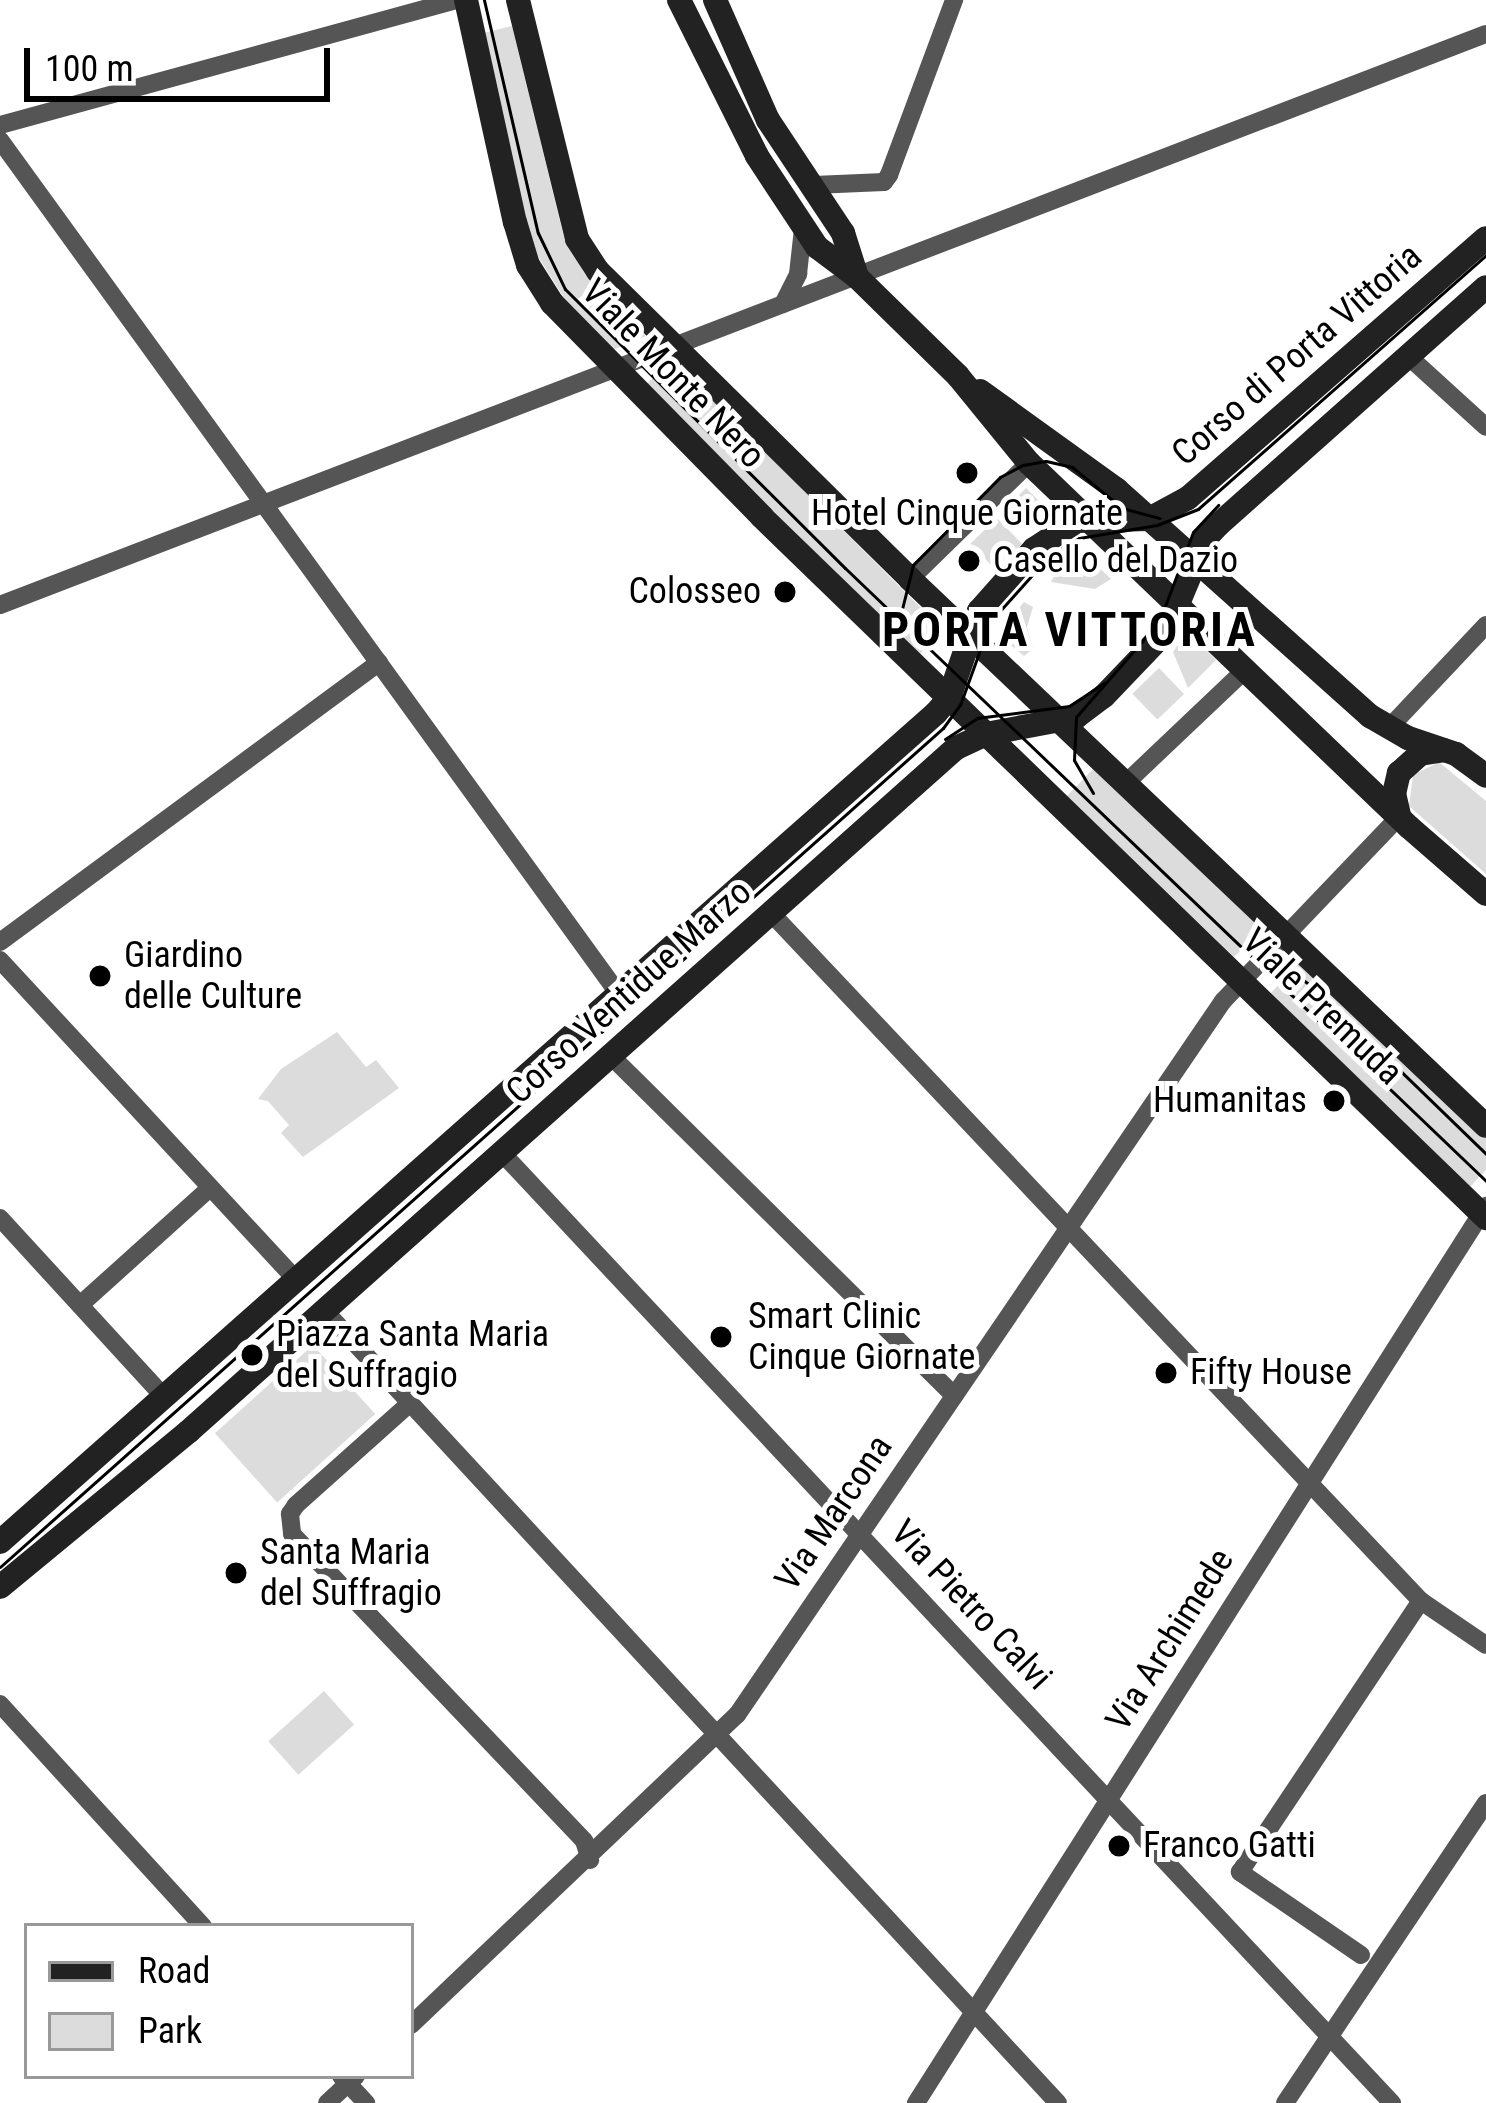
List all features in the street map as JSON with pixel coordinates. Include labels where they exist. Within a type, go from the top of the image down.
[{"type":"main road","name":"Viale Monte Nero","points":[[462,0],[529,265],[552,303],[612,369],[986,734]]},
{"type":"main road","name":"Viale Monte Nero","points":[[518,0],[577,238],[598,272],[968,633]]},
{"type":"main road","points":[[679,0],[758,156],[803,229],[831,261],[857,277],[958,376],[1030,463],[1399,817],[1486,894]]},
{"type":"main road","points":[[715,0],[768,120],[848,243],[857,277]]},
{"type":"main road","name":"Corso di Porta Vittoria","points":[[1149,518],[1188,498],[1486,238]]},
{"type":"main road","name":"Corso di Porta Vittoria","points":[[1181,604],[1205,538],[1486,287]]},
{"type":"main road","points":[[958,376],[1025,421],[1149,518],[1388,729],[1446,751],[1486,776]]},
{"type":"main road","points":[[1025,421],[1030,463]]},
{"type":"main road","points":[[949,698],[968,633],[995,588],[1034,549],[1088,518],[1149,518]]},
{"type":"main road","points":[[986,734],[1081,716],[1162,637],[1181,604]]},
{"type":"main road","points":[[1246,668],[1247,640],[1258,632],[1275,632]]},
{"type":"main road","points":[[968,633],[1062,721]]},
{"type":"main road","name":"Corso Ventidue Marzo","points":[[295,1279],[949,698]]},
{"type":"main road","name":"Viale Premuda","points":[[1062,721],[1486,1126]]},
{"type":"main road","name":"Viale Premuda","points":[[986,734],[1484,1212]]},
{"type":"main road","name":"Corso Ventidue Marzo","points":[[325,1311],[956,748],[986,734]]},
{"type":"main road","points":[[1399,817],[1394,794],[1399,773],[1420,754],[1446,751]]},
{"type":"main road","points":[[0,1542],[295,1279],[325,1311],[0,1587]]},
{"type":"street","points":[[0,125],[462,0]]},
{"type":"street","points":[[814,185],[884,182],[889,176],[954,0]]},
{"type":"street","points":[[0,605],[1486,34]]},
{"type":"street","points":[[0,140],[618,993]]},
{"type":"street","points":[[783,304],[798,274],[803,229]]},
{"type":"street","points":[[1408,356],[1486,427]]},
{"type":"street","points":[[910,579],[1030,463]]},
{"type":"street","points":[[1388,729],[1486,626]]},
{"type":"street","points":[[0,942],[380,663]]},
{"type":"street","points":[[1128,781],[1246,668]]},
{"type":"street","name":"Via Marcona","points":[[414,2022],[717,1739],[1066,1227],[1244,979],[1399,817]]},
{"type":"street","points":[[771,914],[1421,1601],[1486,1646]]},
{"type":"street","points":[[0,960],[295,1279]]},
{"type":"street","points":[[611,1056],[954,1396]]},
{"type":"street","name":"Via Pietro Calvi","points":[[502,1153],[1392,2103]]},
{"type":"street","points":[[80,1305],[210,1188]]},
{"type":"street","name":"Via Archimede","points":[[916,2103],[1484,1212]]},
{"type":"street","points":[[0,1218],[163,1396]]},
{"type":"street","points":[[325,1311],[1058,2103]]},
{"type":"street","points":[[409,1404],[296,1505],[289,1523],[292,1534],[584,1841],[590,1860]]},
{"type":"street","points":[[1361,1954],[1240,1872],[1421,1601]]},
{"type":"street","points":[[0,1705],[200,1923]]},
{"type":"street","points":[[1285,2103],[1486,1803]]},
{"type":"street","points":[[327,2103],[347,2079]]},
{"type":"green space","points":[[512,26],[563,234],[584,273],[646,336],[613,350],[573,312],[532,247],[483,33]]},
{"type":"green space","points":[[672,359],[944,631],[915,659],[644,387]]},
{"type":"green space","points":[[1026,488],[1051,513],[1036,528],[1001,513]]},
{"type":"green space","points":[[997,518],[1022,544],[995,570],[970,544]]},
{"type":"green space","points":[[1079,556],[1111,579],[1095,589],[1051,582],[1060,566]]},
{"type":"green space","points":[[1024,602],[1033,607],[1027,627],[1033,649],[1024,656],[1007,642],[1003,628]]},
{"type":"green space","points":[[1196,640],[1216,660],[1188,688],[1173,652],[1180,642]]},
{"type":"green space","points":[[1159,668],[1184,694],[1157,720],[1132,694]]},
{"type":"green space","points":[[1439,762],[1486,801],[1486,874],[1409,806],[1413,775]]},
{"type":"green space","points":[[1095,767],[1262,928],[1234,957],[1067,796]]},
{"type":"green space","points":[[1302,959],[1486,1138],[1486,1170],[1469,1188],[1271,993]]},
{"type":"green space","points":[[337,1032],[366,1067],[376,1060],[399,1088],[303,1157],[281,1133],[289,1125],[268,1101],[258,1099],[281,1069]]},
{"type":"green space","points":[[313,1345],[375,1414],[277,1502],[215,1433]]},
{"type":"green space","points":[[324,1691],[354,1724],[298,1775],[268,1741]]},
{"type":"tram line","points":[[484,0],[538,233],[565,289],[845,568],[1486,1181]]},
{"type":"tram line","points":[[0,1567],[943,728],[960,705],[990,622],[1049,556],[1079,538],[1157,525],[1198,509],[1486,255]]},
{"type":"tram line","points":[[912,628],[902,609],[913,565],[1000,477],[1023,465],[1046,461],[1072,467],[1122,508],[1160,518]]},
{"type":"tram line","points":[[1093,793],[1074,760],[1076,717],[1159,622],[1193,532],[1218,505]]},
{"type":"tram line","points":[[945,739],[977,718],[1069,706],[1104,683]]},
{"type":"tram line","points":[[1267,953],[1318,991],[1486,1154]]},
{"type":"place","name":"Hotel Cinque Giornate","points":[[967,473]]},
{"type":"place","name":"Casello del Dazio","points":[[969,561]]},
{"type":"place","name":"Colosseo","points":[[785,592]]},
{"type":"place","name":"Giardino delle Culture","points":[[100,976]]},
{"type":"place","name":"Humanitas","points":[[1334,1101]]},
{"type":"place","name":"Smart Clinic Cinque Giornate","points":[[721,1337]]},
{"type":"place","name":"Piazza Santa Maria del Suffragio","points":[[252,1355]]},
{"type":"place","name":"Fifty House","points":[[1166,1373]]},
{"type":"place","name":"Santa Maria del Suffragio","points":[[236,1573]]},
{"type":"place","name":"Franco Gatti","points":[[1119,1846]]},
{"type":"district","name":"PORTA VITTORIA","points":[[1070,630]]}]
